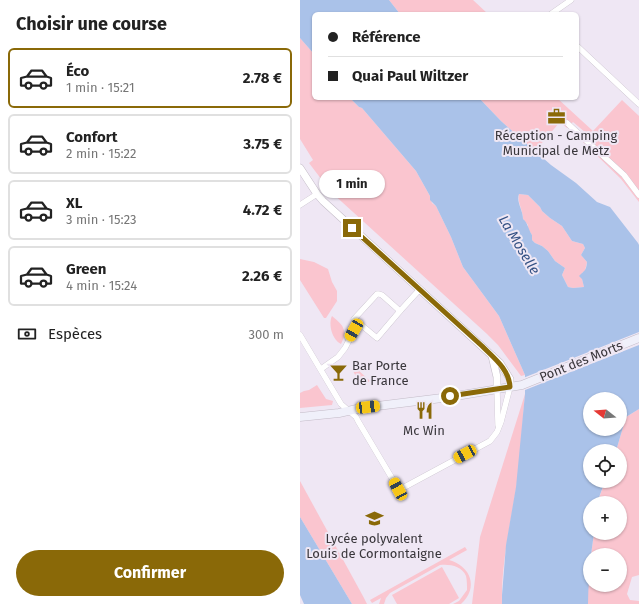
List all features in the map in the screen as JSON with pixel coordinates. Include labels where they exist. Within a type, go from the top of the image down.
[{"type":"main road","name":"Pont des Morts","points":[[300,417],[339,413],[523,384],[639,338]]},
{"type":"street","points":[[554,12],[571,0]]},
{"type":"street","points":[[579,48],[639,104]]},
{"type":"street","points":[[567,123],[624,175],[639,195]]},
{"type":"street","points":[[300,168],[317,194],[500,363],[510,379],[510,387],[502,422],[490,441],[399,490],[358,421],[341,404],[300,334]]},
{"type":"street","points":[[300,204],[317,194]]},
{"type":"street","points":[[400,311],[382,295],[377,294],[354,320],[377,338],[420,289]]},
{"type":"street","points":[[321,369],[341,354],[358,323]]},
{"type":"street","points":[[492,356],[497,377],[497,432]]},
{"type":"shaded area","points":[[389,0],[473,0],[486,12],[398,12]]},
{"type":"shaded area","points":[[300,38],[312,52],[312,100],[352,100],[362,108],[416,171],[430,196],[432,203],[436,206],[463,267],[499,316],[525,375],[521,376],[498,345],[487,334],[331,192],[309,163],[313,160],[300,139]]},
{"type":"shaded area","points":[[481,100],[559,100],[593,131],[622,100],[639,116],[639,202],[621,179],[582,141],[586,133],[573,122],[567,128],[560,122],[535,151],[501,121]]},
{"type":"shaded area","points":[[519,194],[528,195],[542,211],[562,226],[572,241],[583,244],[585,248],[581,255],[587,262],[585,271],[582,273],[584,287],[568,287],[562,275],[565,268],[555,261],[548,251],[532,240],[532,235],[528,229],[528,225],[523,219]]},
{"type":"shaded area","points":[[300,259],[314,262],[328,269],[332,282],[337,291],[337,301],[326,318],[324,318],[300,280]]},
{"type":"shaded area","points":[[332,316],[342,325],[344,331],[341,344],[335,339],[332,332],[330,323]]},
{"type":"shaded area","points":[[356,368],[370,381],[361,385],[353,371]]},
{"type":"shaded area","points":[[317,385],[326,399],[333,401],[332,405],[300,408],[300,393]]},
{"type":"shaded area","points":[[525,394],[518,477],[504,560],[502,604],[472,604],[480,537]]},
{"type":"shaded area","points":[[639,409],[639,575],[632,577],[627,594],[630,600],[639,601],[639,604],[588,604],[588,592],[627,592],[627,548],[592,548],[593,540],[627,540],[627,496],[600,496],[602,488],[627,488],[627,444],[618,444],[620,436],[627,436],[627,416]]},
{"type":"shaded area","points":[[300,481],[367,604],[352,604],[300,517]]},
{"type":"shaded area","points":[[465,547],[467,550],[449,560],[463,567],[470,578],[470,591],[467,598],[461,604],[453,604],[459,601],[467,590],[466,576],[459,568],[448,565],[440,565],[390,593],[384,604],[379,604],[381,598],[372,603],[370,600]]},
{"type":"shaded area","points":[[442,567],[459,598],[449,604],[397,604],[392,595]]},
{"type":"water","points":[[300,0],[389,0],[398,12],[312,12],[312,52],[300,38]]},
{"type":"water","name":"La Moselle","points":[[352,100],[481,100],[501,121],[551,165],[576,183],[597,202],[610,207],[639,245],[639,409],[627,416],[627,392],[583,392],[583,436],[620,436],[618,444],[583,444],[583,488],[602,488],[600,496],[583,496],[583,540],[593,540],[592,548],[583,548],[583,592],[588,592],[588,604],[502,604],[506,545],[516,487],[525,394],[525,375],[499,316],[463,267],[436,206],[430,200],[430,196],[416,171],[362,108]],"holes":[[[519,194],[528,195],[542,211],[550,218],[562,226],[572,241],[583,244],[585,248],[581,255],[587,262],[585,270],[579,276],[582,279],[584,287],[568,287],[562,275],[565,268],[555,261],[548,251],[532,240],[532,235],[523,219],[518,200]]]},
{"type":"water","points":[[300,517],[352,604],[304,604],[300,595]]},
{"type":"pier","points":[[639,332],[639,345],[525,390],[523,378]]},
{"type":"place","name":"Réception - Camping Municipal de Metz","points":[[556,116]]},
{"type":"place","name":"Bar Porte de France","points":[[339,372]]},
{"type":"place","name":"Mc Win","points":[[424,411]]},
{"type":"place","name":"Lycée polyvalent Louis de Cormontaigne","points":[[374,519]]},
{"type":"route","points":[[352,228],[500,363],[510,379],[510,387],[450,396]]}]
